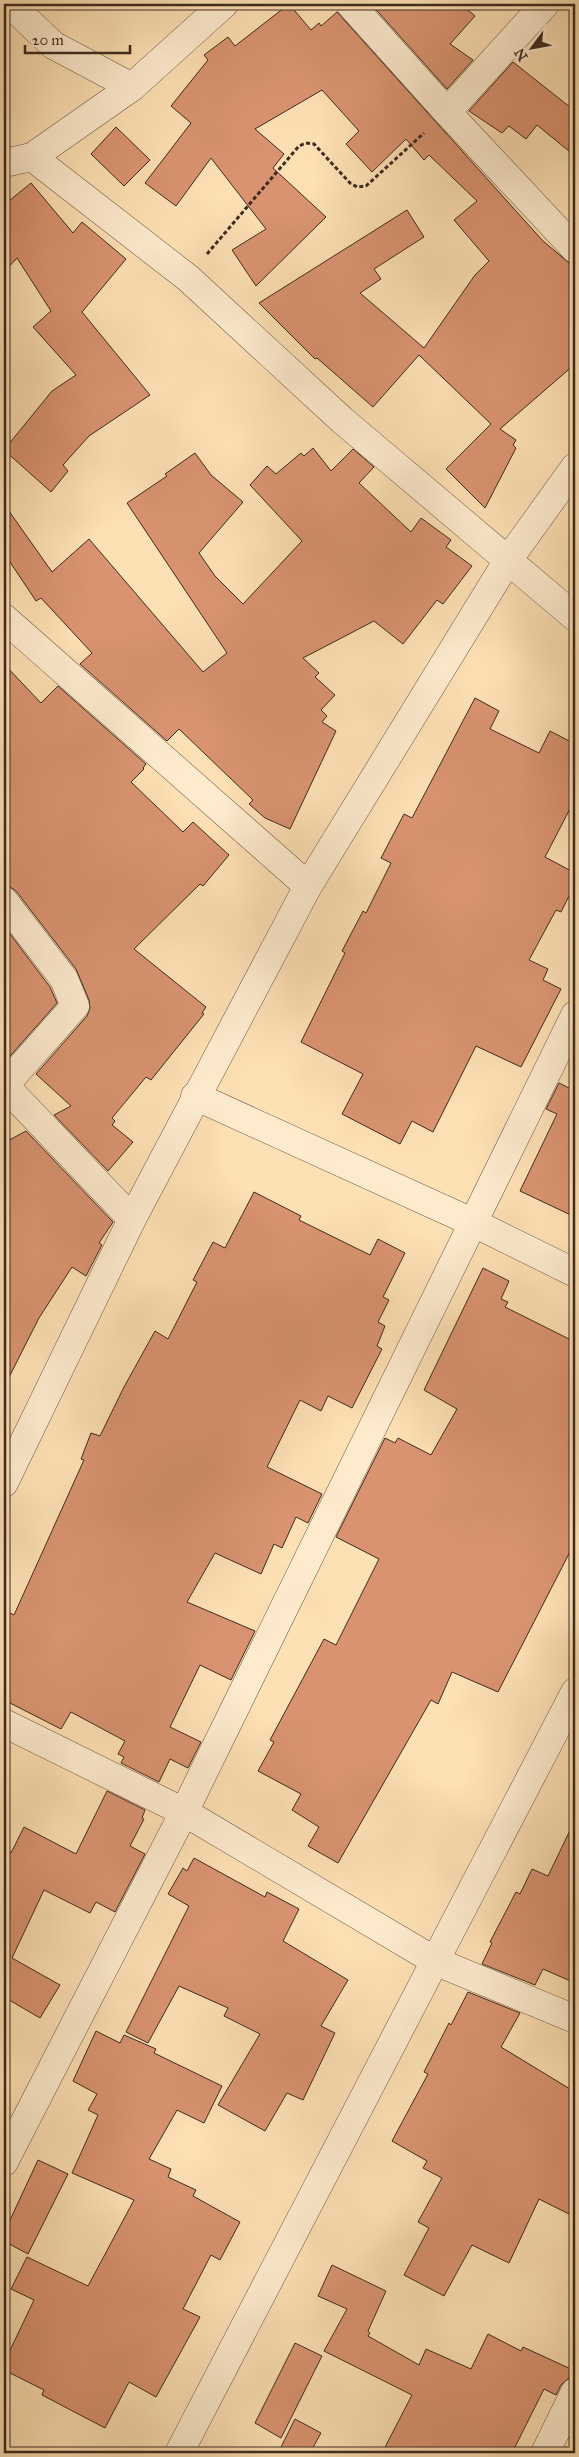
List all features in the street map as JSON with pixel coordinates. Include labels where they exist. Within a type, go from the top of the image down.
[{"type":"street","points":[[10,4],[53,45],[132,87]]},
{"type":"street","points":[[4,163],[32,157],[132,87],[224,4]]},
{"type":"street","points":[[350,4],[447,112],[575,249]]},
{"type":"street","points":[[447,112],[546,4]]},
{"type":"street","points":[[32,157],[188,278],[342,420],[575,617]]},
{"type":"street","points":[[4,1483],[132,1219],[308,886],[508,560],[575,466]]},
{"type":"street","points":[[6,624],[308,886]]},
{"type":"street","points":[[4,901],[64,979],[75,1006],[4,1085],[132,1219]]},
{"type":"street","points":[[4,2162],[184,1812],[575,1015]]},
{"type":"street","points":[[196,1096],[474,1223],[575,1273]]},
{"type":"street","points":[[179,2453],[437,1962],[575,1692]]},
{"type":"street","points":[[4,1722],[184,1812],[437,1962],[575,2019]]},
{"type":"street","points":[[545,2453],[575,2392]]},
{"type":"path","points":[[188,278],[299,146],[306,143],[314,144],[350,183],[357,187],[366,186],[447,112]]},
{"type":"building","points":[[289,4],[311,30],[319,23],[321,26],[337,12],[543,241],[575,268],[575,364],[500,429],[516,440],[513,445],[516,448],[485,508],[446,469],[491,424],[419,355],[373,407],[317,358],[315,359],[259,303],[407,210],[424,237],[374,269],[381,279],[360,293],[424,348],[475,275],[489,261],[454,220],[477,201],[429,155],[424,160],[406,139],[372,172],[346,144],[359,131],[322,90],[255,129],[284,154],[273,168],[326,217],[256,286],[232,250],[266,229],[211,158],[176,206],[145,183],[191,123],[171,106],[208,60],[204,55],[228,37],[235,46]]},
{"type":"building","points":[[371,4],[461,4],[475,16],[450,44],[473,60],[447,89]]},
{"type":"building","points":[[513,62],[575,111],[575,156],[537,125],[526,139],[509,126],[502,133],[469,111]]},
{"type":"building","points":[[116,127],[150,160],[124,186],[91,154]]},
{"type":"building","points":[[31,183],[73,233],[82,222],[126,259],[82,312],[150,395],[89,436],[63,465],[68,471],[51,492],[4,450],[52,391],[76,375],[33,327],[51,311],[17,258],[4,272],[4,205]]},
{"type":"building","points":[[313,448],[331,471],[353,449],[374,467],[359,483],[411,532],[421,518],[451,540],[446,547],[472,566],[443,604],[437,600],[403,644],[374,621],[303,658],[319,673],[315,677],[335,695],[321,710],[327,716],[322,722],[336,731],[290,829],[265,818],[249,804],[253,800],[179,729],[167,741],[80,664],[92,653],[41,598],[36,601],[4,553],[4,504],[52,572],[89,539],[203,672],[227,653],[127,503],[167,476],[165,474],[195,453],[211,475],[243,502],[199,553],[215,576],[243,604],[302,541],[250,485],[267,466],[276,474],[301,453],[304,456]]},
{"type":"building","points":[[4,664],[41,703],[58,686],[146,764],[144,769],[131,782],[183,832],[193,822],[229,855],[203,886],[200,884],[134,949],[206,1007],[202,1013],[204,1014],[151,1080],[146,1077],[112,1118],[115,1121],[112,1125],[133,1142],[108,1171],[54,1115],[71,1106],[36,1074],[87,1016],[90,1008],[89,1000],[76,969],[16,891],[4,886]]},
{"type":"building","points":[[475,698],[499,711],[490,729],[539,753],[550,731],[575,744],[575,799],[545,857],[575,873],[575,884],[561,912],[556,910],[529,960],[548,969],[543,980],[561,989],[521,1067],[476,1046],[433,1132],[412,1121],[400,1144],[342,1114],[363,1074],[301,1042],[345,953],[342,951],[363,911],[366,913],[391,863],[381,858],[404,814],[412,818]]},
{"type":"building","points":[[4,926],[50,987],[57,1003],[4,1063]]},
{"type":"building","points":[[575,1075],[575,1217],[520,1191],[557,1114],[546,1109],[559,1083],[569,1088]]},
{"type":"building","points":[[26,1131],[113,1222],[99,1243],[102,1245],[86,1276],[72,1267],[39,1318],[4,1387],[4,1143]]},
{"type":"building","points":[[254,1192],[301,1216],[299,1220],[370,1255],[378,1239],[405,1253],[383,1297],[389,1300],[378,1322],[385,1326],[377,1346],[382,1349],[352,1408],[328,1396],[321,1411],[300,1400],[267,1467],[322,1494],[308,1523],[296,1517],[282,1548],[274,1544],[261,1574],[215,1553],[187,1602],[255,1631],[231,1680],[200,1665],[170,1727],[201,1742],[188,1768],[170,1759],[159,1782],[121,1763],[124,1757],[118,1754],[125,1741],[71,1712],[61,1729],[4,1700],[4,1610],[14,1615],[84,1460],[81,1459],[91,1433],[100,1436],[155,1331],[168,1339],[197,1282],[193,1280],[213,1242],[225,1248]]},
{"type":"building","points":[[483,1268],[509,1281],[501,1299],[508,1302],[505,1307],[575,1342],[575,1542],[498,1692],[452,1672],[438,1704],[431,1700],[338,1863],[308,1846],[319,1827],[292,1810],[301,1794],[258,1771],[274,1742],[270,1740],[324,1639],[336,1645],[379,1559],[336,1537],[385,1438],[395,1443],[398,1438],[431,1455],[457,1409],[424,1390]]},
{"type":"building","points":[[107,1791],[145,1810],[142,1818],[144,1819],[130,1846],[145,1854],[115,1912],[96,1902],[90,1913],[44,1890],[12,1958],[60,1985],[40,2018],[4,1997],[4,1848],[11,1853],[24,1827],[76,1854]]},
{"type":"building","points":[[575,1820],[575,1983],[543,1969],[535,1985],[482,1964],[492,1943],[490,1942],[516,1892],[520,1894],[532,1869],[548,1876]]},
{"type":"building","points":[[194,1858],[265,1897],[267,1892],[299,1909],[283,1941],[348,1980],[321,2026],[335,2033],[303,2100],[287,2093],[265,2131],[218,2105],[260,2034],[224,2016],[228,2008],[179,1986],[148,2043],[126,2032],[189,1906],[168,1894],[183,1868],[187,1871]]},
{"type":"building","points":[[468,1992],[520,2013],[501,2047],[575,2092],[575,2217],[539,2199],[509,2263],[472,2245],[444,2296],[404,2275],[429,2228],[418,2222],[442,2178],[423,2168],[427,2161],[392,2141],[428,2074],[424,2072],[449,2023],[451,2025]]},
{"type":"building","points":[[96,2031],[120,2043],[124,2035],[156,2049],[154,2053],[222,2086],[204,2123],[177,2110],[149,2159],[171,2169],[168,2177],[196,2190],[193,2196],[240,2222],[220,2260],[211,2255],[183,2309],[200,2317],[156,2397],[129,2382],[105,2428],[42,2395],[44,2390],[4,2370],[4,2363],[34,2300],[11,2289],[27,2257],[88,2286],[134,2200],[72,2173],[98,2115],[88,2110],[97,2094],[73,2081]]},
{"type":"building","points":[[38,2160],[68,2174],[28,2254],[4,2241],[4,2233]]},
{"type":"building","points":[[332,2265],[386,2291],[368,2331],[370,2333],[368,2336],[419,2365],[426,2349],[471,2369],[488,2334],[521,2351],[523,2347],[573,2370],[556,2395],[544,2389],[512,2453],[382,2453],[412,2395],[324,2351],[347,2309],[318,2296]]},
{"type":"building","points":[[295,2343],[322,2356],[281,2438],[255,2423]]},
{"type":"building","points":[[295,2419],[321,2433],[310,2453],[278,2453]]}]
